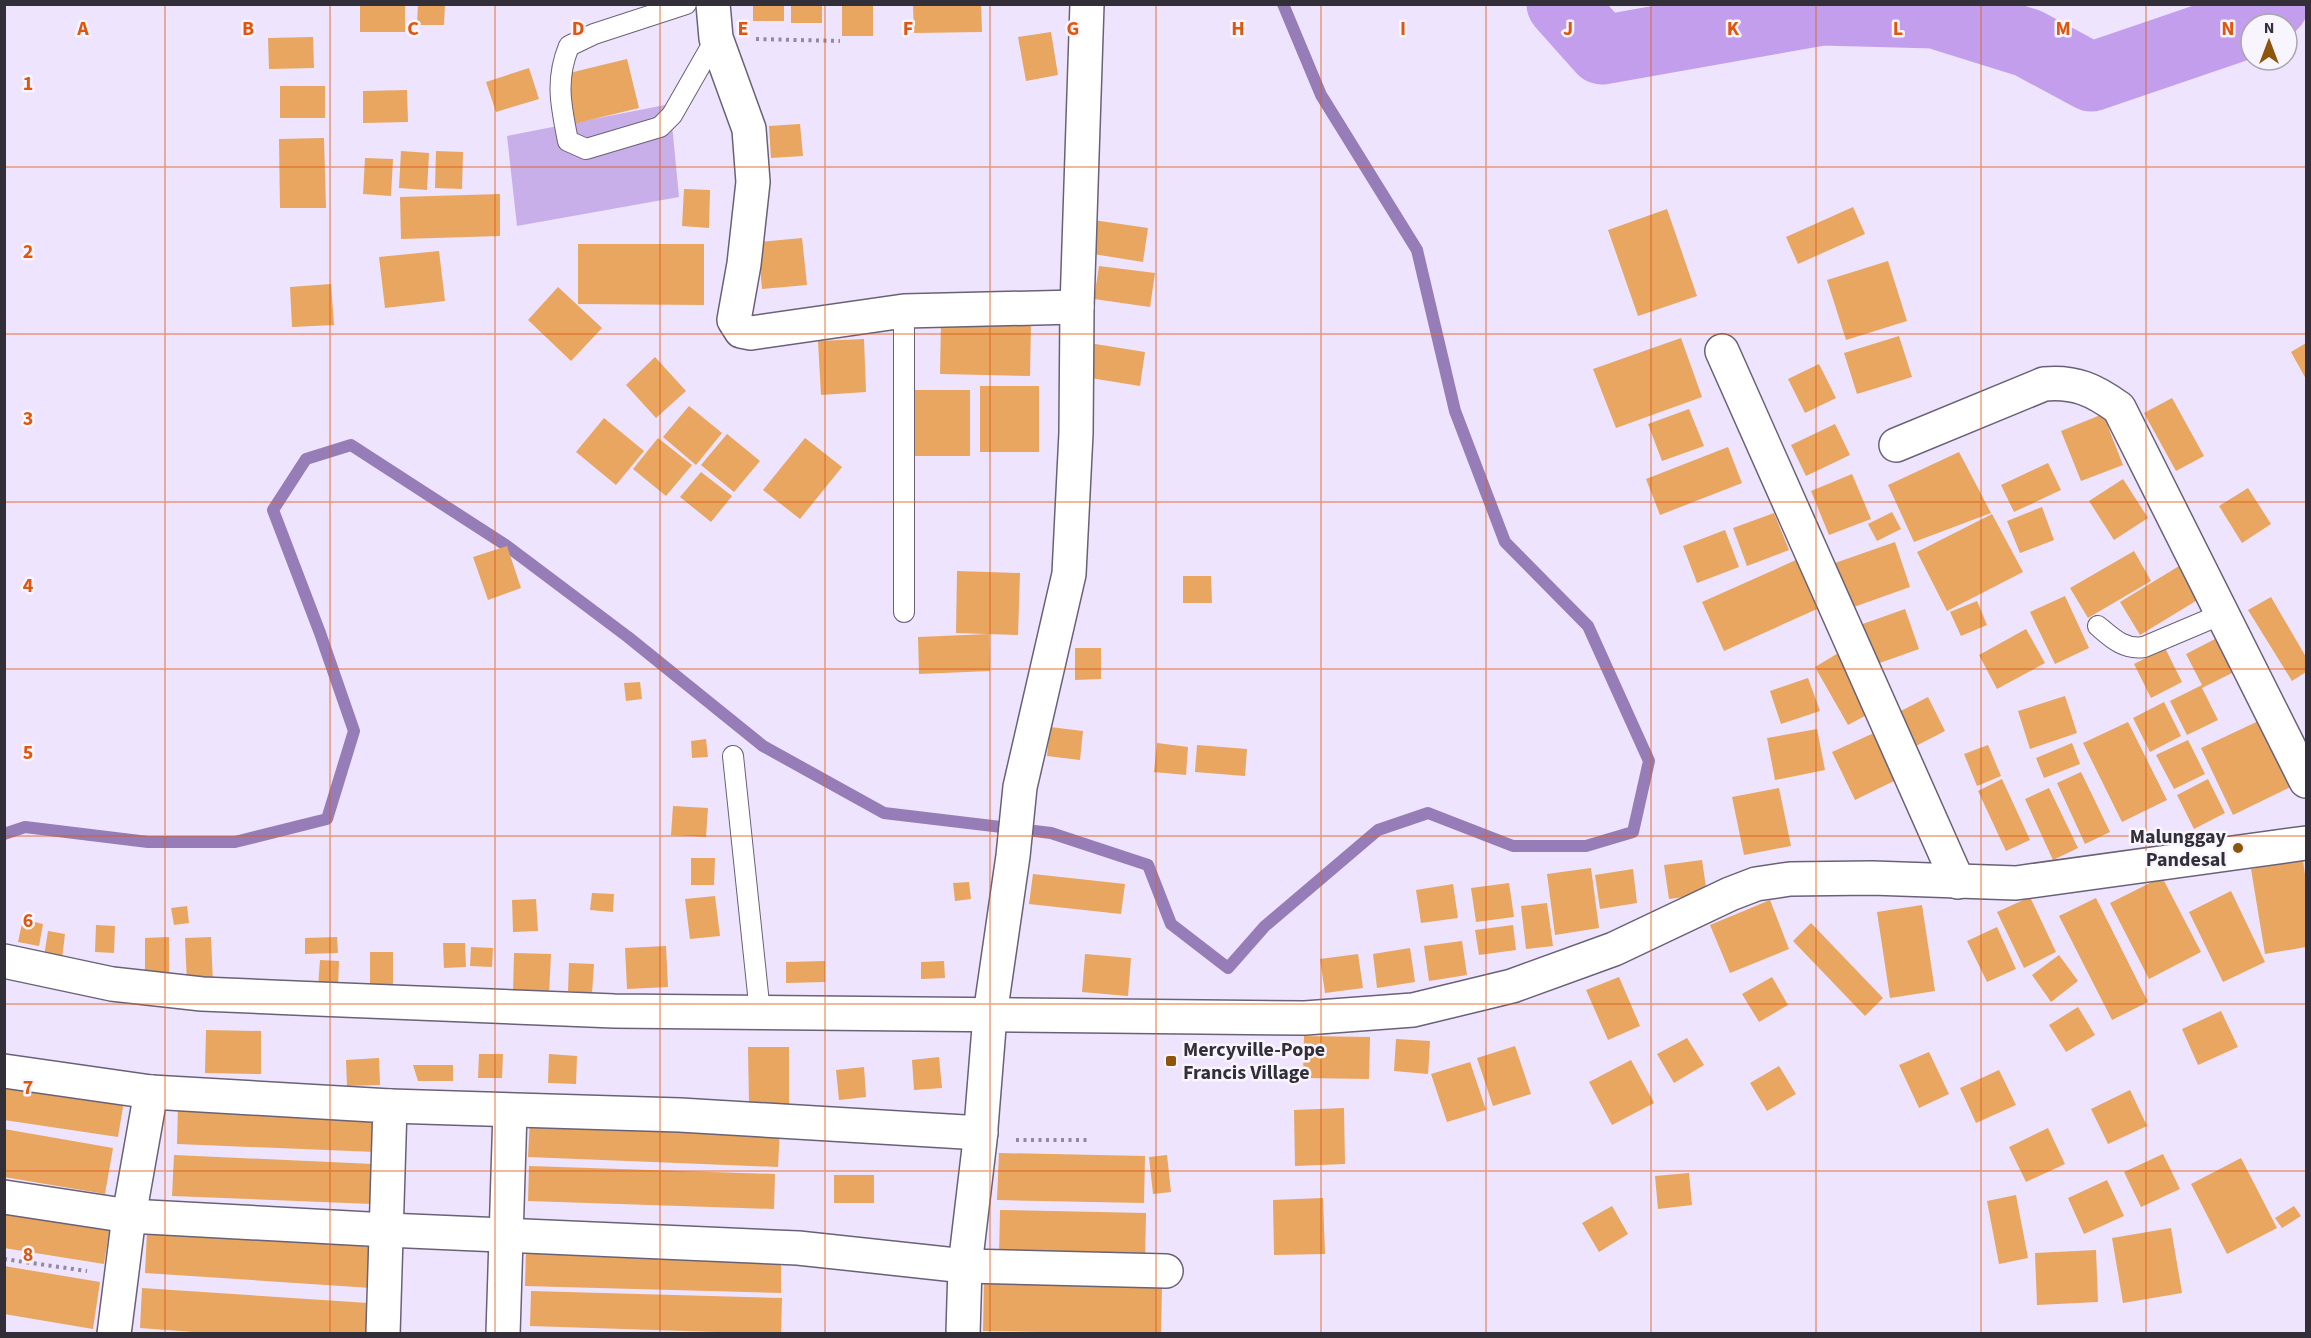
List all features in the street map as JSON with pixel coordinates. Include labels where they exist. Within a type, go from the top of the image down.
[{"type":"street","points":[[713,4],[716,38],[750,129],[753,182],[744,264],[734,320],[741,331],[751,333],[904,311],[1077,307]]},
{"type":"street","points":[[979,1334],[963,1333],[965,1266],[981,1137],[990,1015],[1013,856],[1020,786],[1069,574],[1076,433],[1077,307],[1087,4]]},
{"type":"street","points":[[1722,351],[1958,882]]},
{"type":"street","points":[[1896,446],[2044,384],[2062,382],[2100,394],[2119,408],[2307,781]]},
{"type":"street","points":[[4,961],[112,984],[202,994],[614,1011],[1305,1018],[1413,1010],[1512,986],[1614,949],[1756,884],[1790,879],[1872,878],[2016,883],[2307,843]]},
{"type":"street","points":[[4,1071],[151,1092],[390,1106],[680,1115],[981,1137]]},
{"type":"street","points":[[114,1334],[129,1216],[151,1092]]},
{"type":"street","points":[[383,1334],[390,1106]]},
{"type":"street","points":[[502,1334],[510,1111]]},
{"type":"street","points":[[4,1197],[129,1216],[798,1248],[965,1266],[1166,1272]]},
{"type":"lane","points":[[686,4],[594,34],[569,46],[561,66],[560,101],[567,141],[586,149],[660,127],[672,115],[716,38]]},
{"type":"lane","points":[[904,311],[904,612]]},
{"type":"lane","points":[[2097,626],[2126,647],[2135,648],[2144,647],[2222,614]]},
{"type":"lane","points":[[733,756],[760,1013]]},
{"type":"path","points":[[716,38],[840,41]]},
{"type":"path","points":[[981,1137],[1087,1140]]},
{"type":"path","points":[[4,1259],[120,1275]]},
{"type":"shaded area","points":[[670,104],[679,197],[517,226],[507,136]]},
{"type":"building","points":[[360,4],[405,4],[405,32],[360,32]]},
{"type":"building","points":[[418,4],[445,4],[444,25],[417,25]]},
{"type":"building","points":[[753,4],[784,4],[784,21],[753,21]]},
{"type":"building","points":[[791,4],[822,4],[822,23],[791,23]]},
{"type":"building","points":[[842,4],[873,4],[873,36],[842,36]]},
{"type":"building","points":[[913,4],[981,4],[982,32],[914,33]]},
{"type":"building","points":[[1051,32],[1058,75],[1026,81],[1018,37]]},
{"type":"building","points":[[313,37],[314,68],[269,69],[268,38]]},
{"type":"building","points":[[627,59],[639,108],[573,124],[561,75]]},
{"type":"building","points":[[529,68],[539,99],[496,112],[486,82]]},
{"type":"building","points":[[280,86],[325,86],[325,118],[280,118]]},
{"type":"building","points":[[407,90],[408,122],[363,123],[363,91]]},
{"type":"building","points":[[800,124],[803,156],[771,158],[769,126]]},
{"type":"building","points":[[324,138],[326,208],[280,208],[279,139]]},
{"type":"building","points":[[401,151],[429,153],[427,190],[399,188]]},
{"type":"building","points":[[436,151],[463,152],[462,189],[435,188]]},
{"type":"building","points":[[365,158],[393,159],[391,196],[363,194]]},
{"type":"building","points":[[684,189],[710,190],[709,228],[682,226]]},
{"type":"building","points":[[500,194],[500,236],[401,239],[400,197]]},
{"type":"building","points":[[1853,207],[1865,234],[1798,264],[1786,237]]},
{"type":"building","points":[[1667,209],[1697,296],[1638,316],[1608,230]]},
{"type":"building","points":[[1093,220],[1148,228],[1143,262],[1087,253]]},
{"type":"building","points":[[802,238],[807,285],[762,289],[758,242]]},
{"type":"building","points":[[578,244],[704,244],[704,305],[578,304]]},
{"type":"building","points":[[439,251],[445,301],[385,308],[379,257]]},
{"type":"building","points":[[1888,261],[1907,321],[1846,340],[1827,280]]},
{"type":"building","points":[[1099,266],[1155,273],[1150,307],[1094,299]]},
{"type":"building","points":[[331,284],[334,325],[292,327],[290,287]]},
{"type":"building","points":[[558,287],[602,328],[571,361],[528,320]]},
{"type":"building","points":[[941,319],[1031,321],[1030,376],[940,374]]},
{"type":"building","points":[[1899,336],[1912,377],[1857,394],[1844,353]]},
{"type":"building","points":[[1681,338],[1702,397],[1616,428],[1593,369]]},
{"type":"building","points":[[864,339],[866,392],[821,395],[818,341]]},
{"type":"building","points":[[1089,343],[1145,352],[1140,386],[1084,377]]},
{"type":"building","points":[[2306,343],[2306,379],[2291,352]]},
{"type":"building","points":[[655,357],[686,391],[656,418],[626,385]]},
{"type":"building","points":[[1819,364],[1836,398],[1805,413],[1788,379]]},
{"type":"building","points":[[980,386],[1039,386],[1039,452],[980,452]]},
{"type":"building","points":[[911,390],[970,390],[970,456],[911,456]]},
{"type":"building","points":[[2172,398],[2204,456],[2176,471],[2144,413]]},
{"type":"building","points":[[689,406],[722,433],[696,465],[663,437]]},
{"type":"building","points":[[1689,409],[1704,446],[1662,461],[1648,424]]},
{"type":"building","points":[[2103,414],[2123,465],[2081,481],[2061,431]]},
{"type":"building","points":[[604,418],[644,451],[616,485],[576,452]]},
{"type":"building","points":[[1835,424],[1850,455],[1806,476],[1791,445]]},
{"type":"building","points":[[727,434],[760,461],[734,492],[701,465]]},
{"type":"building","points":[[658,438],[692,465],[666,496],[633,469]]},
{"type":"building","points":[[805,438],[842,467],[800,519],[763,490]]},
{"type":"building","points":[[1728,447],[1742,483],[1660,515],[1646,479]]},
{"type":"building","points":[[1959,452],[1991,513],[1914,542],[1888,485]]},
{"type":"building","points":[[2048,463],[2061,490],[2014,512],[2001,485]]},
{"type":"building","points":[[701,472],[732,496],[711,522],[680,497]]},
{"type":"building","points":[[1852,474],[1871,519],[1829,535],[1811,491]]},
{"type":"building","points":[[2123,479],[2148,518],[2114,540],[2089,501]]},
{"type":"building","points":[[2248,488],[2271,524],[2242,543],[2219,506]]},
{"type":"building","points":[[2042,507],[2054,540],[2020,553],[2007,521]]},
{"type":"building","points":[[1892,512],[1901,529],[1877,541],[1868,524]]},
{"type":"building","points":[[1774,513],[1789,550],[1747,566],[1733,528]]},
{"type":"building","points":[[1992,514],[2023,572],[1947,611],[1917,552]]},
{"type":"building","points":[[1725,530],[1739,567],[1697,583],[1683,546]]},
{"type":"building","points":[[1895,542],[1910,587],[1851,608],[1835,563]]},
{"type":"building","points":[[507,546],[521,588],[488,600],[473,557]]},
{"type":"building","points":[[2134,551],[2151,581],[2088,618],[2070,588]]},
{"type":"building","points":[[1796,560],[1817,609],[1724,651],[1702,602]]},
{"type":"building","points":[[2184,563],[2204,596],[2140,635],[2120,602]]},
{"type":"building","points":[[957,571],[1020,573],[1018,635],[956,633]]},
{"type":"building","points":[[1183,576],[1211,576],[1212,603],[1183,603]]},
{"type":"building","points":[[2065,596],[2089,648],[2055,664],[2030,612]]},
{"type":"building","points":[[2271,597],[2306,657],[2306,672],[2292,681],[2248,610]]},
{"type":"building","points":[[1977,601],[1987,625],[1961,636],[1950,612]]},
{"type":"building","points":[[1905,609],[1919,649],[1874,665],[1860,625]]},
{"type":"building","points":[[2026,629],[2045,663],[1997,689],[1979,655]]},
{"type":"building","points":[[989,634],[990,671],[919,674],[918,637]]},
{"type":"building","points":[[2217,638],[2234,672],[2202,688],[2218,720],[2187,735],[2170,701],[2202,685],[2186,654]]},
{"type":"building","points":[[1075,648],[1101,648],[1101,679],[1075,680]]},
{"type":"building","points":[[2165,648],[2182,682],[2151,698],[2134,664]]},
{"type":"building","points":[[1840,652],[1874,711],[1848,725],[1815,667]]},
{"type":"building","points":[[1808,678],[1820,711],[1781,724],[1770,691]]},
{"type":"building","points":[[640,682],[642,699],[626,701],[624,683]]},
{"type":"building","points":[[2065,696],[2077,733],[2030,749],[2018,711]]},
{"type":"building","points":[[1928,697],[1945,731],[1914,747],[1897,713]]},
{"type":"building","points":[[2164,702],[2181,736],[2150,752],[2133,718]]},
{"type":"building","points":[[2267,717],[2299,783],[2233,815],[2201,748]]},
{"type":"building","points":[[2128,722],[2167,800],[2122,822],[2083,743]]},
{"type":"building","points":[[1050,727],[1083,731],[1080,760],[1047,756]]},
{"type":"building","points":[[1817,729],[1825,770],[1775,780],[1767,738]]},
{"type":"building","points":[[1876,732],[1898,779],[1855,800],[1832,752]]},
{"type":"building","points":[[706,739],[708,757],[692,758],[691,741]]},
{"type":"building","points":[[2188,740],[2205,774],[2174,789],[2156,755]]},
{"type":"building","points":[[1157,743],[1188,747],[1186,775],[1154,772]]},
{"type":"building","points":[[2072,743],[2080,764],[2044,778],[2036,758]]},
{"type":"building","points":[[1197,745],[1247,749],[1245,776],[1195,772]]},
{"type":"building","points":[[1988,745],[2001,776],[1977,786],[1964,754]]},
{"type":"building","points":[[2081,772],[2110,832],[2085,844],[2057,783]]},
{"type":"building","points":[[2002,779],[2030,840],[2006,851],[1978,791]]},
{"type":"building","points":[[2208,779],[2225,813],[2194,829],[2177,795]]},
{"type":"building","points":[[1779,788],[1791,846],[1744,855],[1732,797]]},
{"type":"building","points":[[2049,788],[2078,848],[2053,860],[2025,799]]},
{"type":"building","points":[[673,806],[708,808],[706,837],[671,835]]},
{"type":"building","points":[[691,858],[715,858],[714,885],[691,885]]},
{"type":"building","points":[[1702,860],[1707,894],[1669,899],[1664,865]]},
{"type":"building","points":[[2303,860],[2306,882],[2306,947],[2265,954],[2251,869]]},
{"type":"building","points":[[1591,868],[1599,928],[1555,935],[1547,874]]},
{"type":"building","points":[[1633,869],[1637,903],[1600,909],[1595,875]]},
{"type":"building","points":[[1033,874],[1125,884],[1121,914],[1029,904]]},
{"type":"building","points":[[2162,877],[2201,952],[2149,979],[2110,903]]},
{"type":"building","points":[[969,882],[971,899],[955,901],[953,883]]},
{"type":"building","points":[[1509,883],[1514,917],[1476,922],[1471,888]]},
{"type":"building","points":[[1453,884],[1458,918],[1421,923],[1416,890]]},
{"type":"building","points":[[2231,891],[2265,962],[2223,982],[2189,912]]},
{"type":"building","points":[[592,893],[614,894],[613,912],[590,910]]},
{"type":"building","points":[[715,896],[720,936],[690,939],[685,899]]},
{"type":"building","points":[[2030,897],[2056,952],[2024,968],[1997,912]]},
{"type":"building","points":[[2096,898],[2148,1002],[2112,1020],[2059,916]]},
{"type":"building","points":[[536,899],[538,931],[513,932],[512,900]]},
{"type":"building","points":[[1770,900],[1789,949],[1730,973],[1710,925]]},
{"type":"building","points":[[1547,903],[1553,946],[1526,949],[1521,906]]},
{"type":"building","points":[[1922,905],[1935,991],[1890,998],[1877,912]]},
{"type":"building","points":[[187,906],[189,923],[174,925],[171,908]]},
{"type":"building","points":[[23,919],[43,924],[39,946],[18,942]]},
{"type":"building","points":[[1811,923],[1883,998],[1865,1016],[1793,941]]},
{"type":"building","points":[[96,925],[115,926],[114,953],[95,952]]},
{"type":"building","points":[[1513,925],[1516,950],[1479,955],[1475,930]]},
{"type":"building","points":[[1997,927],[2016,969],[1987,982],[1967,941]]},
{"type":"building","points":[[48,931],[65,934],[62,959],[44,956]]},
{"type":"building","points":[[169,937],[169,973],[145,973],[145,938]]},
{"type":"building","points":[[211,937],[213,983],[187,984],[185,938]]},
{"type":"building","points":[[337,937],[338,953],[305,954],[305,938]]},
{"type":"building","points":[[1462,941],[1467,975],[1429,981],[1424,946]]},
{"type":"building","points":[[443,943],[465,943],[466,967],[444,968]]},
{"type":"building","points":[[666,946],[668,987],[627,989],[625,948]]},
{"type":"building","points":[[471,947],[493,948],[492,967],[470,966]]},
{"type":"building","points":[[1410,948],[1415,982],[1377,988],[1373,954]]},
{"type":"building","points":[[370,952],[393,952],[393,985],[370,985]]},
{"type":"building","points":[[514,953],[551,954],[549,995],[513,993]]},
{"type":"building","points":[[1085,954],[1131,958],[1128,996],[1082,992]]},
{"type":"building","points":[[1358,954],[1363,988],[1325,993],[1320,959]]},
{"type":"building","points":[[2059,955],[2078,981],[2051,1002],[2032,975]]},
{"type":"building","points":[[320,960],[339,961],[338,988],[318,988]]},
{"type":"building","points":[[825,961],[825,982],[786,983],[786,962]]},
{"type":"building","points":[[944,961],[945,978],[921,979],[921,962]]},
{"type":"building","points":[[569,963],[594,964],[592,993],[568,991]]},
{"type":"building","points":[[1619,977],[1640,1026],[1608,1040],[1586,990]]},
{"type":"building","points":[[1772,977],[1788,1005],[1759,1022],[1742,994]]},
{"type":"building","points":[[2078,1007],[2095,1035],[2066,1052],[2049,1025]]},
{"type":"building","points":[[2221,1011],[2238,1047],[2198,1065],[2182,1029]]},
{"type":"building","points":[[206,1030],[261,1031],[261,1074],[205,1073]]},
{"type":"building","points":[[1304,1036],[1370,1037],[1369,1079],[1303,1078]]},
{"type":"building","points":[[1687,1038],[1704,1065],[1674,1083],[1657,1054]]},
{"type":"building","points":[[1396,1039],[1430,1041],[1428,1074],[1394,1071]]},
{"type":"building","points":[[1515,1046],[1531,1094],[1493,1106],[1477,1058]]},
{"type":"building","points":[[748,1047],[789,1047],[789,1104],[749,1105]]},
{"type":"building","points":[[1929,1052],[1949,1094],[1919,1108],[1899,1065]]},
{"type":"building","points":[[479,1054],[503,1054],[502,1078],[478,1078]]},
{"type":"building","points":[[549,1054],[577,1056],[576,1084],[548,1083]]},
{"type":"building","points":[[939,1057],[942,1088],[914,1090],[912,1060]]},
{"type":"building","points":[[379,1058],[380,1085],[347,1086],[346,1060]]},
{"type":"building","points":[[1631,1060],[1654,1103],[1612,1125],[1589,1082]]},
{"type":"building","points":[[1470,1062],[1486,1110],[1447,1122],[1431,1074]]},
{"type":"building","points":[[413,1065],[453,1065],[453,1081],[418,1081]]},
{"type":"building","points":[[1779,1066],[1796,1094],[1767,1111],[1750,1083]]},
{"type":"building","points":[[864,1067],[866,1097],[839,1100],[836,1070]]},
{"type":"building","points":[[1999,1070],[2016,1105],[1976,1123],[1960,1088]]},
{"type":"building","points":[[4,1084],[124,1101],[118,1137],[4,1120]]},
{"type":"building","points":[[2130,1090],[2147,1126],[2108,1144],[2091,1109]]},
{"type":"building","points":[[178,1104],[377,1112],[375,1152],[177,1144]]},
{"type":"building","points":[[1344,1108],[1345,1164],[1295,1166],[1294,1110]]},
{"type":"building","points":[[530,1118],[780,1128],[778,1167],[528,1157]]},
{"type":"building","points":[[2048,1128],[2065,1164],[2026,1182],[2009,1147]]},
{"type":"building","points":[[4,1129],[113,1148],[105,1194],[4,1177]]},
{"type":"building","points":[[999,1153],[1145,1156],[1144,1203],[997,1200]]},
{"type":"building","points":[[2163,1154],[2180,1189],[2141,1207],[2124,1172]]},
{"type":"building","points":[[174,1155],[373,1164],[372,1204],[172,1196]]},
{"type":"building","points":[[1167,1155],[1171,1192],[1153,1194],[1149,1157]]},
{"type":"building","points":[[2241,1158],[2277,1228],[2227,1254],[2191,1184]]},
{"type":"building","points":[[529,1166],[775,1174],[774,1209],[528,1201]]},
{"type":"building","points":[[1689,1173],[1692,1205],[1658,1209],[1655,1176]]},
{"type":"building","points":[[834,1175],[874,1175],[874,1203],[834,1203]]},
{"type":"building","points":[[2107,1180],[2124,1216],[2084,1234],[2068,1198]]},
{"type":"building","points":[[2016,1195],[2028,1258],[1999,1264],[1987,1201]]},
{"type":"building","points":[[1323,1198],[1325,1254],[1274,1255],[1273,1200]]},
{"type":"building","points":[[4,1203],[111,1220],[104,1264],[4,1248]]},
{"type":"building","points":[[1612,1206],[1628,1234],[1599,1252],[1582,1223]]},
{"type":"building","points":[[2294,1206],[2301,1216],[2282,1228],[2275,1218]]},
{"type":"building","points":[[1000,1210],[1146,1213],[1145,1260],[999,1257]]},
{"type":"building","points":[[2171,1228],[2182,1293],[2123,1303],[2112,1238]]},
{"type":"building","points":[[147,1232],[373,1247],[371,1288],[145,1273]]},
{"type":"building","points":[[2096,1250],[2098,1302],[2037,1305],[2035,1253]]},
{"type":"building","points":[[526,1251],[781,1257],[781,1293],[525,1286]]},
{"type":"building","points":[[4,1266],[100,1282],[93,1329],[4,1314]]},
{"type":"building","points":[[984,1282],[1162,1286],[1161,1334],[983,1331]]},
{"type":"building","points":[[142,1288],[368,1303],[366,1334],[220,1334],[140,1328]]},
{"type":"building","points":[[531,1291],[782,1298],[781,1334],[530,1326]]},
{"type":"waterway","points":[[4,834],[25,827],[148,842],[235,842],[327,819],[354,731],[320,633],[273,510],[306,459],[351,445],[507,546],[628,637],[763,746],[884,813],[1051,833],[1148,865],[1171,924],[1228,968],[1265,926],[1378,830],[1428,813],[1513,846],[1586,846],[1633,832],[1649,761],[1588,626],[1505,542],[1455,411],[1417,250],[1321,95],[1283,4]]},
{"type":"waterway","points":[[1561,4],[1602,50],[1822,11],[1935,14],[2028,43],[2091,77],[2255,21],[2274,4]]},
{"type":"place","name":"Malunggay Pandesal","points":[[2238,848]]},
{"type":"place","name":"Mercyville-Pope Francis Village","points":[[1171,1061]]}]
